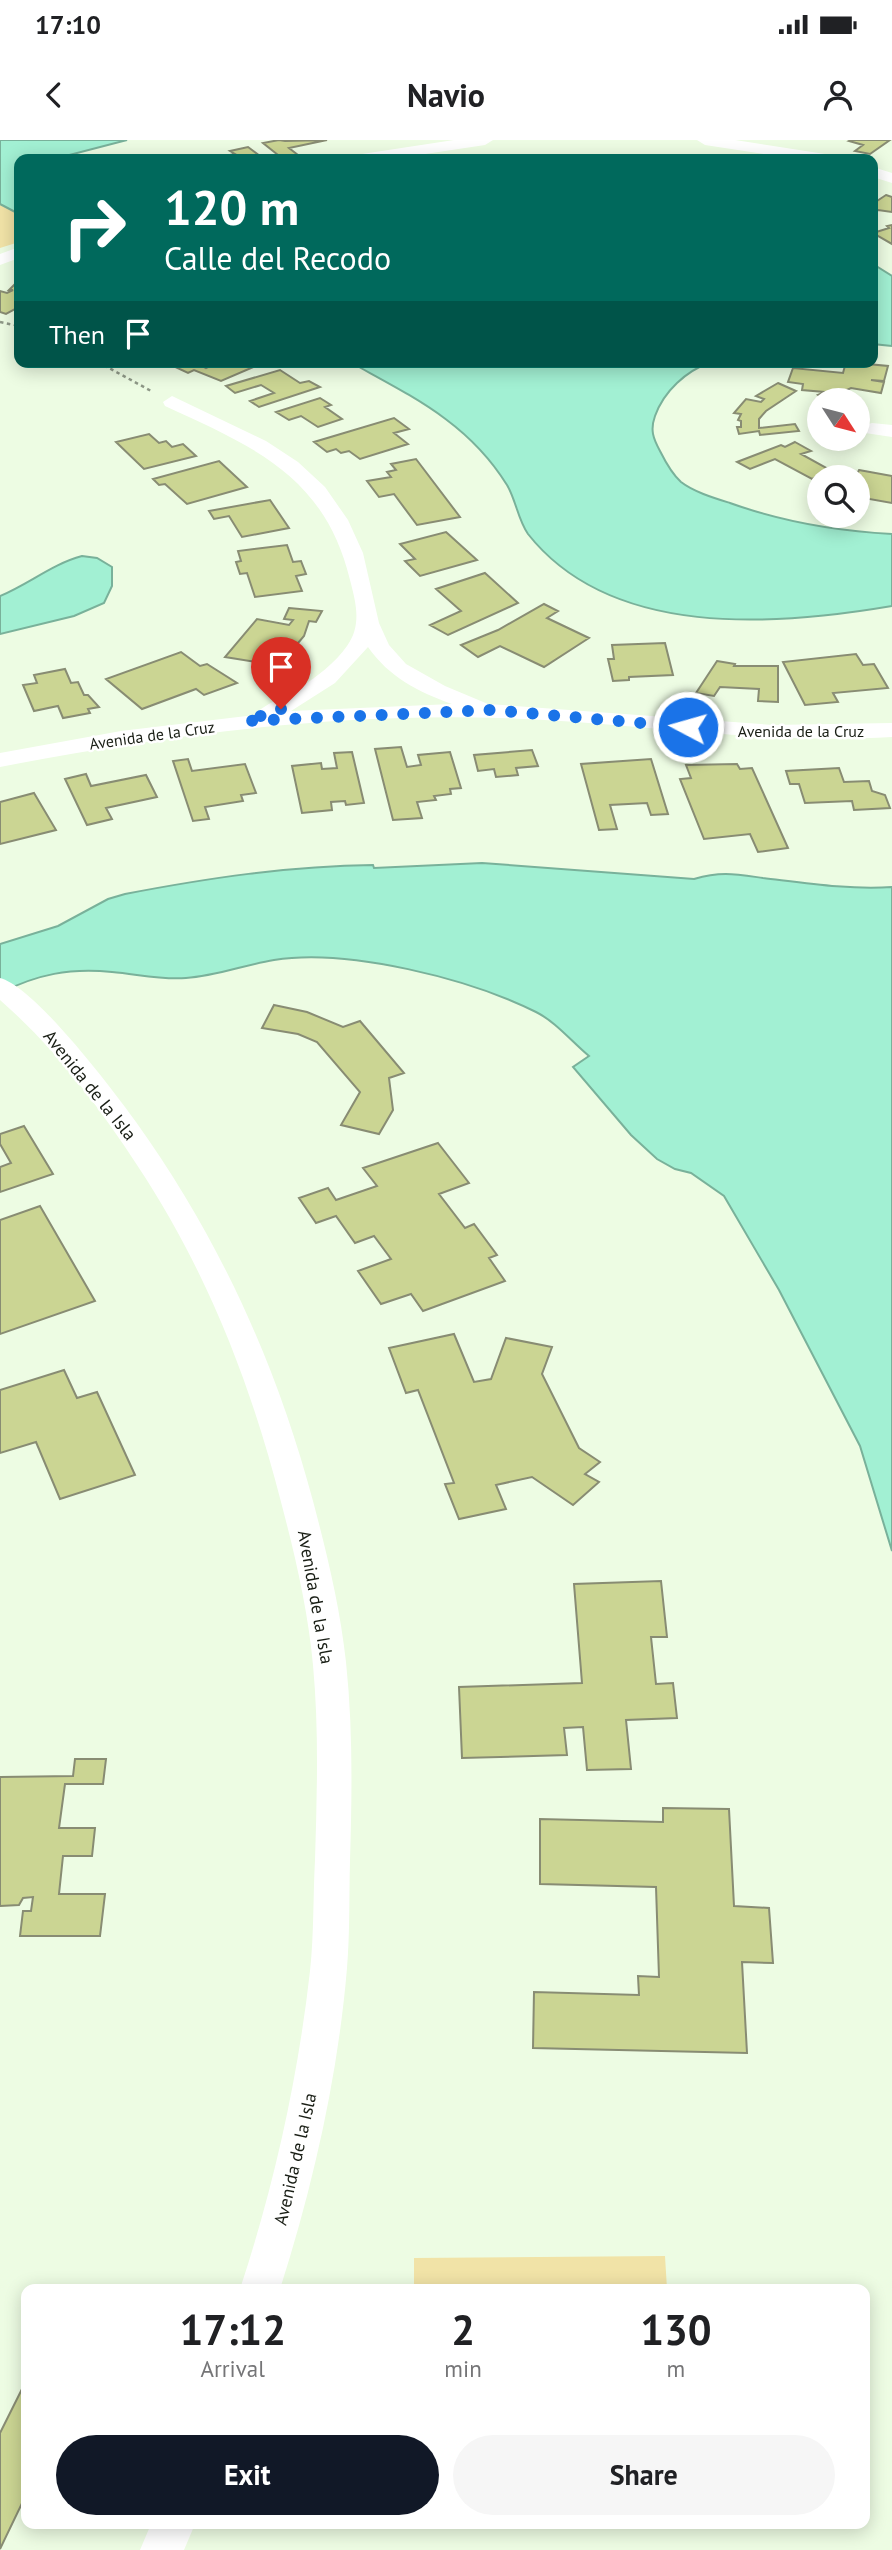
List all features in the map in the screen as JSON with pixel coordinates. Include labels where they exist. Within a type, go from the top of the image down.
[{"type":"street","points":[[405,154],[485,140]]},
{"type":"street","points":[[705,140],[793,154]]},
{"type":"street","points":[[172,402],[247,437],[309,481],[327,503],[341,527],[361,573],[368,623],[380,649],[398,668],[450,696],[491,710]]},
{"type":"street","points":[[872,429],[892,431]]},
{"type":"street","points":[[246,721],[281,709],[324,681],[360,642],[368,623]]},
{"type":"street","name":"Avenida de la Cruz","points":[[0,760],[142,735],[246,721],[491,710],[764,733],[892,730]]},
{"type":"street","name":"Avenida de la Isla","points":[[10,994],[73,1058],[122,1122],[174,1196],[216,1272],[250,1348],[279,1433],[313,1563],[331,1682],[334,1828],[329,1968],[311,2092],[275,2246],[262,2284]]},
{"type":"street","points":[[162,2550],[171,2529]]},
{"type":"path","points":[[109,368],[172,402]]},
{"type":"shaded area","points":[[0,140],[127,140],[73,154],[14,154],[14,211],[0,204]]},
{"type":"shaded area","points":[[0,204],[14,211],[14,244],[0,248]]},
{"type":"shaded area","points":[[878,267],[892,276],[892,346],[878,345]]},
{"type":"shaded area","points":[[361,368],[699,368],[670,390],[655,416],[654,438],[672,471],[681,482],[698,492],[770,515],[807,523],[807,528],[892,534],[892,606],[797,618],[747,620],[697,617],[649,608],[603,592],[563,568],[528,534],[507,485],[492,463],[456,427],[416,399]]},
{"type":"shaded area","points":[[82,556],[97,558],[112,567],[112,586],[104,603],[74,616],[0,634],[0,596]]},
{"type":"shaded area","points":[[482,863],[694,879],[728,874],[828,886],[892,887],[892,1551],[860,1446],[779,1290],[724,1196],[691,1173],[675,1169],[657,1159],[631,1135],[573,1067],[589,1056],[543,1016],[478,988],[444,978],[372,962],[337,958],[274,960],[186,978],[158,978],[96,971],[68,972],[27,981],[0,993],[0,944],[58,926],[108,899],[125,894],[280,870]]},
{"type":"shaded area","points":[[665,2256],[667,2284],[414,2284],[414,2258]]},
{"type":"building","points":[[279,140],[327,140],[289,148],[297,154],[277,154],[263,143]]},
{"type":"building","points":[[890,140],[870,154],[855,151],[863,145],[849,141]]},
{"type":"building","points":[[248,147],[257,154],[235,154],[230,151]]},
{"type":"building","points":[[886,195],[892,197],[892,212],[878,210],[878,200]]},
{"type":"building","points":[[892,225],[892,244],[878,236],[878,231],[889,228],[887,226]]},
{"type":"building","points":[[14,285],[14,310],[6,314],[0,312],[0,291],[7,293],[13,290],[9,290]]},
{"type":"building","points":[[888,366],[884,381],[871,380],[884,382],[881,393],[870,391],[870,388],[802,390],[803,384],[788,382],[793,368],[843,373],[844,368]]},
{"type":"building","points":[[177,368],[251,368],[221,381],[194,370],[188,373]]},
{"type":"building","points":[[280,370],[300,383],[309,381],[320,387],[259,407],[250,401],[274,393],[261,385],[235,393],[226,386]]},
{"type":"building","points":[[778,383],[796,391],[766,411],[759,419],[759,428],[795,424],[799,431],[739,434],[737,427],[741,427],[741,421],[738,420],[741,414],[734,413],[746,399],[761,402],[764,399],[756,396]]},
{"type":"building","points":[[320,398],[331,405],[325,407],[342,419],[318,427],[301,416],[289,420],[276,412]]},
{"type":"building","points":[[394,418],[409,429],[394,433],[408,444],[360,459],[349,451],[341,453],[336,449],[327,452],[314,442]]},
{"type":"building","points":[[149,434],[159,443],[166,441],[172,447],[183,444],[196,456],[144,469],[116,442]]},
{"type":"building","points":[[795,442],[807,449],[808,452],[801,454],[821,465],[807,465],[807,476],[775,459],[750,469],[737,462],[781,445],[785,447]]},
{"type":"building","points":[[416,459],[460,517],[417,525],[394,494],[379,497],[367,481],[391,477],[387,472],[396,470],[391,464]]},
{"type":"building","points":[[219,461],[247,487],[187,504],[165,484],[159,485],[153,479]]},
{"type":"building","points":[[870,472],[892,476],[892,503],[870,499]]},
{"type":"building","points":[[270,500],[289,528],[242,537],[229,516],[214,519],[209,511]]},
{"type":"building","points":[[446,532],[477,560],[420,576],[405,561],[415,559],[400,544]]},
{"type":"building","points":[[287,545],[293,562],[301,561],[306,574],[296,576],[302,591],[255,597],[247,573],[240,574],[236,562],[241,561],[238,551]]},
{"type":"building","points":[[485,573],[518,603],[448,635],[430,625],[461,611],[436,589]]},
{"type":"building","points":[[544,604],[558,611],[547,618],[589,638],[544,667],[500,646],[478,657],[461,645],[498,630]]},
{"type":"building","points":[[289,608],[322,611],[316,622],[309,621],[304,636],[293,649],[274,665],[225,657],[257,619],[289,625],[293,620],[284,619]]},
{"type":"building","points":[[665,643],[673,675],[629,677],[629,680],[613,681],[608,659],[614,659],[612,645]]},
{"type":"building","points":[[181,652],[200,666],[207,664],[237,683],[204,695],[196,689],[142,709],[106,679]]},
{"type":"building","points":[[856,654],[863,665],[874,664],[888,688],[833,693],[838,702],[805,705],[783,662]]},
{"type":"building","points":[[717,661],[735,664],[734,666],[778,666],[778,702],[758,701],[759,689],[720,687],[714,696],[696,693]]},
{"type":"building","points":[[65,669],[71,683],[78,682],[84,695],[88,695],[99,707],[88,709],[90,713],[63,718],[58,706],[34,711],[23,685],[37,683],[34,675]]},
{"type":"building","points":[[401,747],[407,767],[421,765],[418,755],[450,752],[461,788],[450,789],[451,794],[434,796],[436,800],[417,802],[422,818],[393,820],[375,749]]},
{"type":"building","points":[[532,750],[538,766],[516,768],[518,775],[496,777],[494,769],[478,771],[474,755]]},
{"type":"building","points":[[352,752],[364,803],[346,805],[345,801],[331,802],[332,810],[302,813],[292,766],[321,763],[322,769],[337,768],[334,753]]},
{"type":"building","points":[[188,759],[192,771],[245,764],[256,793],[241,795],[243,801],[205,807],[209,819],[193,821],[173,761]]},
{"type":"building","points":[[651,759],[668,814],[651,815],[647,803],[610,805],[617,829],[599,830],[581,764]]},
{"type":"building","points":[[737,764],[740,769],[752,768],[788,848],[758,852],[750,834],[704,839],[680,779],[691,778],[686,765]]},
{"type":"building","points":[[839,768],[844,782],[869,781],[872,791],[885,795],[890,808],[854,810],[852,801],[805,803],[799,784],[790,784],[786,771]]},
{"type":"building","points":[[86,774],[91,786],[146,775],[157,797],[106,808],[112,819],[87,825],[65,779]]},
{"type":"building","points":[[34,793],[56,830],[0,844],[0,802]]},
{"type":"building","points":[[274,1005],[307,1012],[343,1027],[360,1021],[404,1073],[389,1078],[393,1110],[379,1134],[341,1125],[360,1092],[317,1042],[298,1034],[262,1028]]},
{"type":"building","points":[[24,1126],[53,1174],[0,1192],[0,1167],[11,1163],[0,1144],[0,1134]]},
{"type":"building","points":[[438,1143],[469,1183],[439,1194],[465,1228],[474,1224],[497,1255],[489,1258],[505,1281],[423,1311],[411,1294],[381,1304],[358,1271],[391,1259],[374,1236],[355,1243],[336,1216],[316,1223],[299,1198],[328,1188],[336,1200],[377,1186],[363,1168]]},
{"type":"building","points":[[40,1206],[95,1301],[0,1334],[0,1220]]},
{"type":"building","points":[[454,1334],[474,1382],[491,1379],[506,1338],[552,1347],[542,1374],[579,1448],[600,1462],[585,1474],[599,1482],[573,1505],[532,1477],[496,1485],[506,1509],[459,1519],[445,1484],[454,1483],[418,1390],[406,1393],[389,1348]]},
{"type":"building","points":[[64,1370],[77,1398],[97,1392],[135,1475],[60,1499],[36,1442],[0,1453],[0,1390]]},
{"type":"building","points":[[661,1581],[667,1637],[651,1637],[656,1684],[673,1683],[677,1718],[626,1720],[631,1769],[587,1770],[583,1727],[564,1728],[567,1755],[462,1758],[459,1687],[582,1683],[574,1584]]},
{"type":"building","points":[[75,1759],[106,1759],[103,1784],[65,1784],[59,1828],[95,1828],[92,1856],[63,1856],[59,1894],[105,1894],[100,1936],[20,1936],[23,1911],[31,1911],[33,1897],[23,1898],[19,1905],[0,1906],[0,1777],[73,1776]]},
{"type":"building","points":[[663,1808],[729,1809],[734,1906],[769,1908],[773,1963],[742,1962],[747,2053],[533,2048],[534,1992],[639,1995],[638,1976],[659,1977],[656,1887],[540,1884],[540,1819],[663,1822]]},
{"type":"building","points":[[21,2391],[21,2505],[0,2549],[0,2433]]},
{"type":"route","points":[[281,709],[246,721],[491,710],[688,727]]}]
